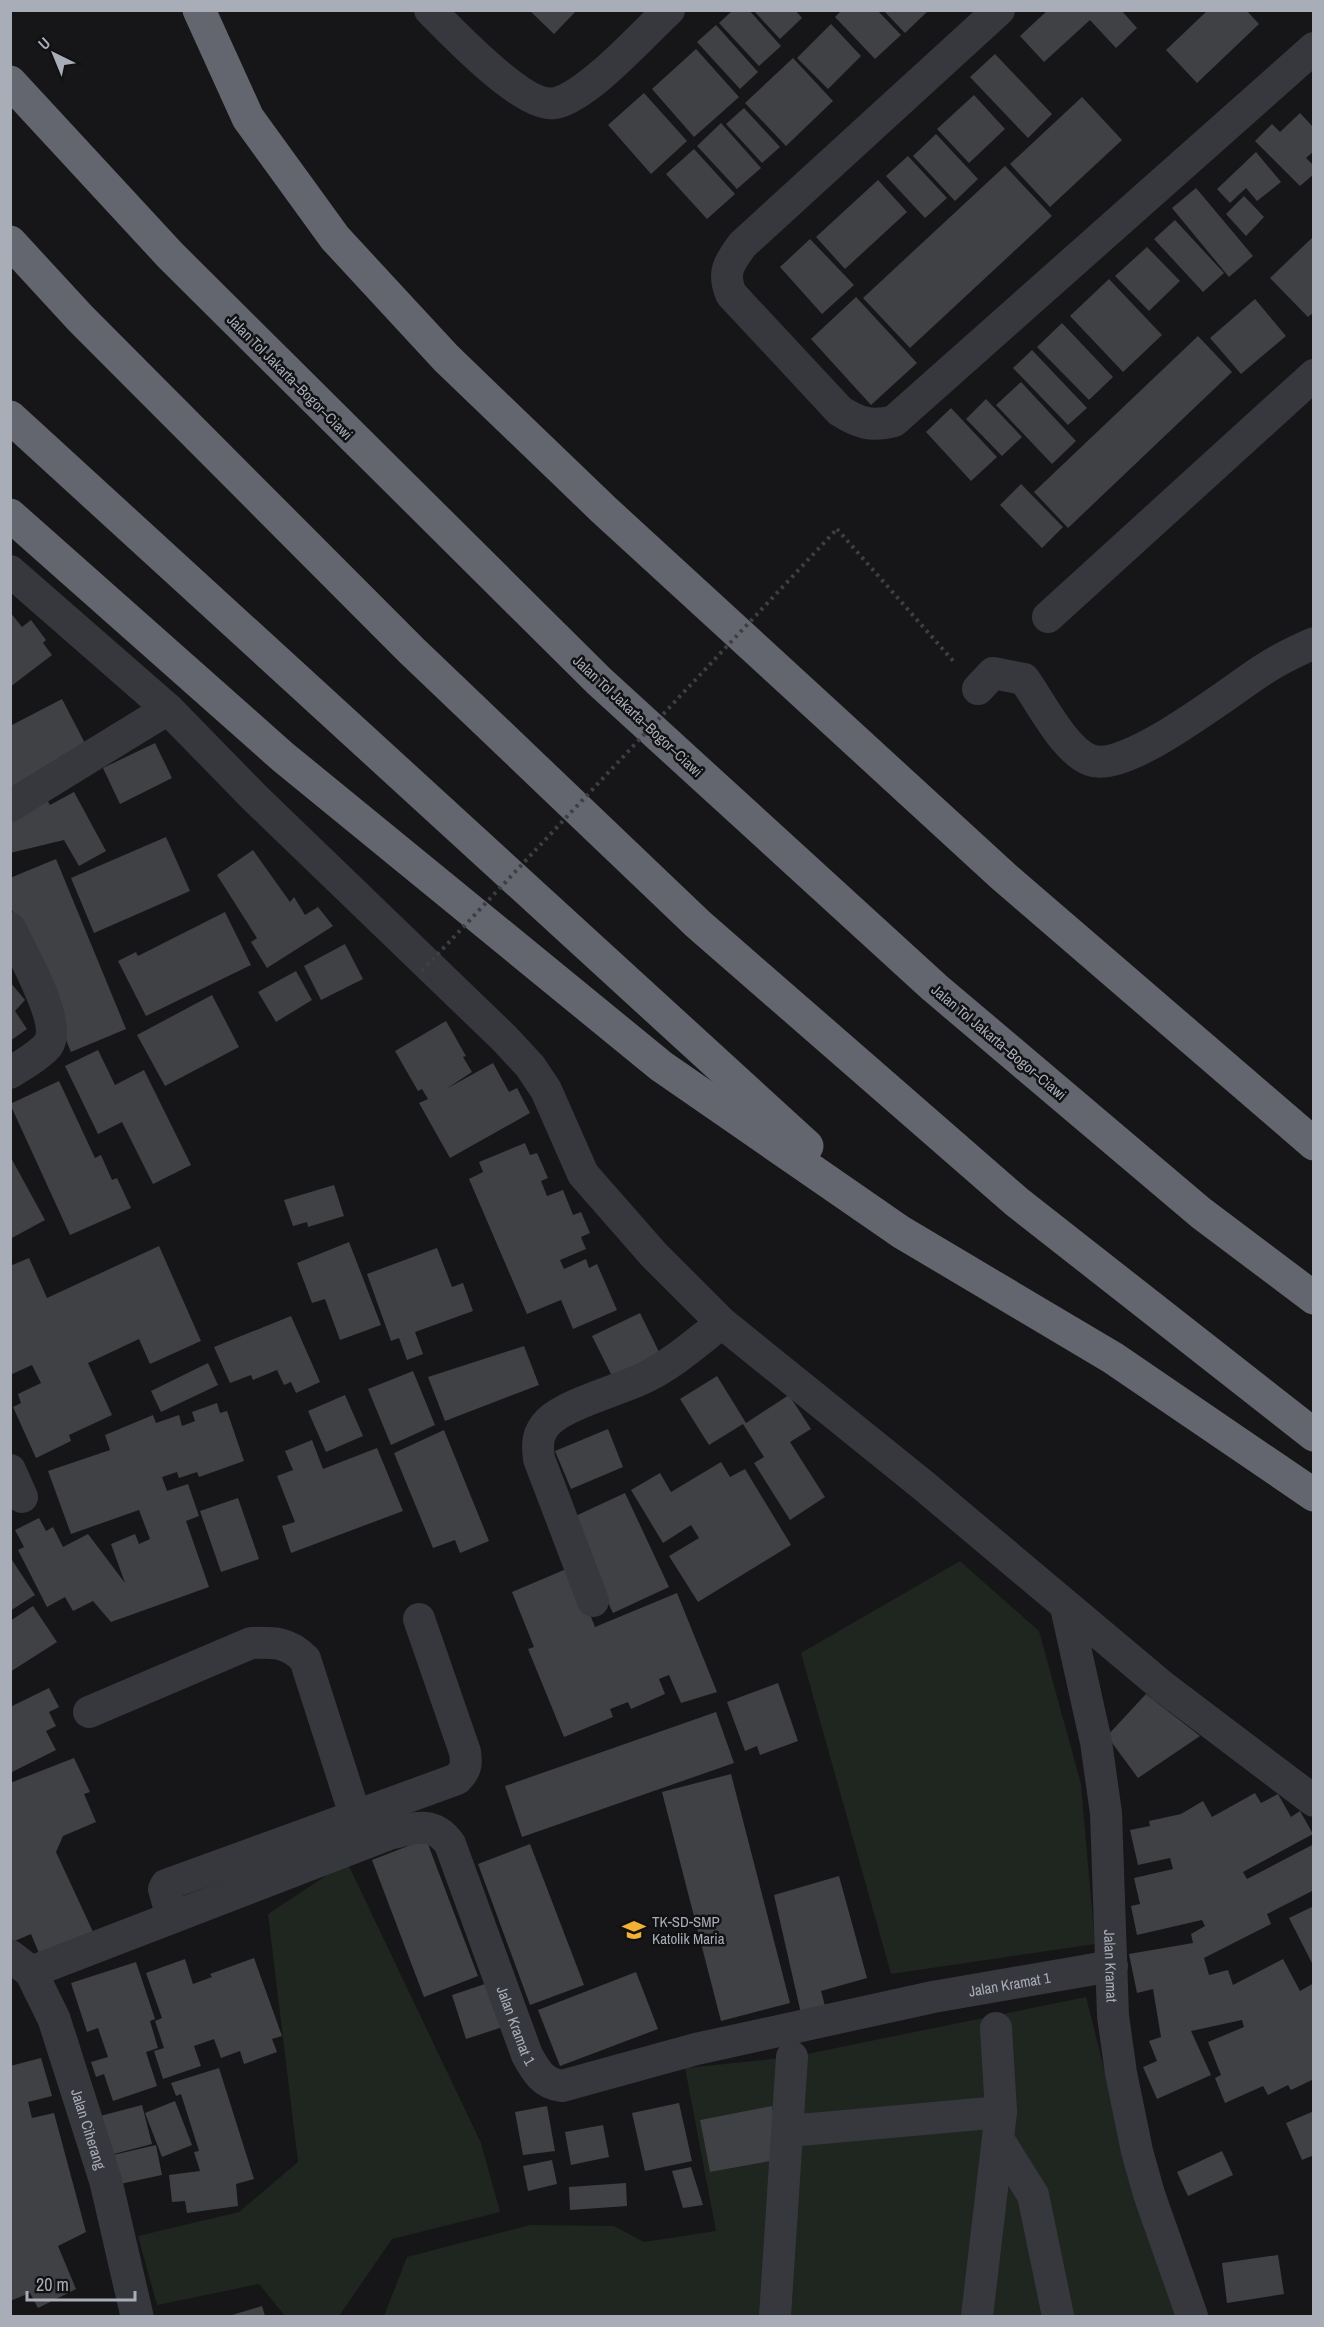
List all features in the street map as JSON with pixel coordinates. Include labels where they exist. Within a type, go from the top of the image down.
[{"type":"highway","points":[[199,10],[248,118],[335,238],[446,358],[603,509],[1004,876],[1314,1144]]},
{"type":"highway","name":"Jalan Tol Jakarta–Bogor–Ciawi","points":[[10,82],[170,255],[599,681],[943,994],[1201,1213],[1314,1298]]},
{"type":"highway","points":[[10,243],[81,319],[412,651],[698,924],[1017,1202],[1314,1435]]},
{"type":"highway","points":[[10,417],[901,1232]]},
{"type":"highway","points":[[10,515],[283,757],[661,1066],[901,1232],[1113,1358],[1314,1494]]},
{"type":"street","points":[[430,10],[499,75],[538,101],[555,103],[597,77],[669,10]]},
{"type":"street","points":[[999,10],[742,245],[730,262],[725,280],[731,294],[840,411],[857,421],[875,426],[894,421],[1314,48]]},
{"type":"street","points":[[1048,617],[1314,375]]},
{"type":"street","points":[[10,571],[168,709],[530,1066],[546,1090],[583,1174],[654,1255],[722,1323],[924,1486],[1162,1686],[1314,1801]]},
{"type":"street","points":[[978,688],[993,673],[1024,679],[1069,745],[1090,761],[1113,760],[1146,748],[1269,666],[1314,643]]},
{"type":"street","points":[[10,806],[168,709]]},
{"type":"street","points":[[10,928],[52,1025],[48,1044],[10,1073]]},
{"type":"street","points":[[593,1601],[539,1459],[537,1444],[540,1431],[551,1419],[572,1407],[649,1376],[722,1323]]},
{"type":"street","name":"Jalan Kramat","points":[[1066,1607],[1101,1772],[1109,1853],[1116,2042],[1137,2151],[1171,2263],[1192,2316]]},
{"type":"street","points":[[172,1917],[164,1890],[166,1885],[457,1779],[466,1768],[465,1752],[419,1619]]},
{"type":"street","points":[[89,1712],[251,1643],[278,1642],[293,1647],[305,1659],[355,1815]]},
{"type":"street","name":"Jalan Kramat 1","points":[[21,1964],[172,1917],[389,1834],[420,1827],[442,1833],[457,1860],[527,2055],[543,2079],[550,2084],[562,2086],[696,2049],[933,1997],[1112,1966]]},
{"type":"street","name":"Jalan Ciherang","points":[[21,1964],[45,1997],[54,2019],[106,2182],[137,2316]]},
{"type":"street","points":[[977,2316],[999,2126],[996,2028]]},
{"type":"street","points":[[775,2316],[789,2131],[792,2057]]},
{"type":"street","points":[[789,2131],[999,2126]]},
{"type":"street","points":[[999,2126],[1033,2194],[1058,2316]]},
{"type":"path","points":[[422,971],[837,529],[978,688]]},
{"type":"shaded area","points":[[960,1561],[1039,1631],[1081,1784],[1095,1944],[891,1974],[801,1653]]},
{"type":"shaded area","points":[[347,1862],[481,2143],[500,2212],[392,2239],[339,2316],[285,2316],[259,2284],[157,2305],[138,2236],[239,2212],[298,2162],[268,1914]]},
{"type":"shaded area","points":[[1086,1997],[1136,2195],[1176,2316],[384,2316],[407,2257],[530,2225],[614,2226],[644,2242],[716,2231],[685,2068],[792,2057]],"holes":[[[772,2107],[782,2159],[710,2172],[700,2120]]]},
{"type":"building","points":[[529,10],[577,10],[554,34]]},
{"type":"building","points":[[733,10],[749,10],[781,46],[759,66],[719,23]]},
{"type":"building","points":[[753,10],[795,10],[802,18],[780,39]]},
{"type":"building","points":[[842,10],[877,10],[901,35],[875,59],[835,17]]},
{"type":"building","points":[[883,10],[929,10],[905,33]]},
{"type":"building","points":[[1048,10],[1121,10],[1137,28],[1116,48],[1090,20],[1044,62],[1020,36]]},
{"type":"building","points":[[1208,10],[1246,10],[1259,24],[1197,83],[1166,50]]},
{"type":"building","points":[[831,24],[861,56],[828,89],[797,58]]},
{"type":"building","points":[[716,25],[758,72],[740,89],[697,42]]},
{"type":"building","points":[[696,49],[739,97],[694,137],[652,89]]},
{"type":"building","points":[[995,54],[1052,114],[1028,138],[970,77]]},
{"type":"building","points":[[793,58],[833,101],[786,146],[745,103]]},
{"type":"building","points":[[644,93],[687,141],[651,174],[608,125]]},
{"type":"building","points":[[974,95],[1005,129],[969,163],[937,129]]},
{"type":"building","points":[[1082,97],[1122,140],[1050,207],[1010,164]]},
{"type":"building","points":[[744,108],[780,147],[762,163],[726,124]]},
{"type":"building","points":[[1300,113],[1314,128],[1314,151],[1306,158],[1314,166],[1314,174],[1300,186],[1255,141],[1272,124],[1280,132]]},
{"type":"building","points":[[721,123],[761,168],[737,189],[697,146]]},
{"type":"building","points":[[936,134],[978,179],[955,201],[913,156]]},
{"type":"building","points":[[694,149],[735,194],[707,219],[666,174]]},
{"type":"building","points":[[1256,152],[1281,182],[1257,201],[1246,188],[1230,203],[1217,189]]},
{"type":"building","points":[[908,156],[947,198],[925,218],[886,176]]},
{"type":"building","points":[[1005,166],[1052,216],[910,348],[863,298]]},
{"type":"building","points":[[878,180],[907,212],[845,269],[816,237]]},
{"type":"building","points":[[1196,188],[1253,256],[1229,277],[1172,208]]},
{"type":"building","points":[[1244,196],[1264,217],[1246,236],[1226,214]]},
{"type":"building","points":[[1175,220],[1224,273],[1203,292],[1154,239]]},
{"type":"building","points":[[1314,236],[1314,312],[1308,317],[1270,278]]},
{"type":"building","points":[[810,239],[854,285],[822,314],[780,267]]},
{"type":"building","points":[[1147,247],[1180,281],[1149,311],[1115,276]]},
{"type":"building","points":[[1109,279],[1162,335],[1123,372],[1070,316]]},
{"type":"building","points":[[856,297],[917,363],[871,405],[811,339]]},
{"type":"building","points":[[1255,299],[1286,336],[1241,374],[1210,338]]},
{"type":"building","points":[[1062,323],[1113,377],[1089,400],[1037,347]]},
{"type":"building","points":[[1198,336],[1232,372],[1068,528],[1034,492]]},
{"type":"building","points":[[1032,350],[1087,408],[1068,425],[1013,368]]},
{"type":"building","points":[[1021,382],[1076,441],[1052,464],[996,405]]},
{"type":"building","points":[[986,399],[1022,437],[1002,456],[966,419]]},
{"type":"building","points":[[951,408],[997,457],[971,481],[926,432]]},
{"type":"building","points":[[1021,484],[1063,527],[1042,548],[1000,505]]},
{"type":"building","points":[[10,612],[22,627],[31,620],[46,640],[43,643],[52,655],[10,687]]},
{"type":"building","points":[[62,699],[88,749],[10,790],[10,726]]},
{"type":"building","points":[[155,743],[172,778],[120,804],[103,768]]},
{"type":"building","points":[[74,792],[106,851],[79,866],[64,840],[10,853],[10,819],[47,800],[50,805]]},
{"type":"building","points":[[166,837],[190,891],[94,933],[71,878]]},
{"type":"building","points":[[253,850],[290,902],[294,897],[305,915],[318,907],[333,926],[267,968],[251,942],[257,938],[217,875]]},
{"type":"building","points":[[56,859],[126,1029],[71,1052],[10,905],[10,878]]},
{"type":"building","points":[[225,912],[251,965],[146,1016],[118,961],[136,952],[138,956]]},
{"type":"building","points":[[345,944],[363,979],[321,1000],[304,966]]},
{"type":"building","points":[[296,971],[312,1000],[276,1022],[258,992]]},
{"type":"building","points":[[10,982],[25,1000],[15,1011],[27,1029],[10,1041]]},
{"type":"building","points":[[212,995],[239,1047],[165,1086],[137,1035]]},
{"type":"building","points":[[446,1021],[466,1056],[463,1057],[472,1072],[446,1089],[493,1063],[509,1092],[517,1088],[530,1113],[450,1158],[419,1103],[428,1099],[422,1089],[418,1091],[395,1051]]},
{"type":"building","points":[[98,1050],[115,1085],[144,1070],[191,1165],[153,1184],[122,1122],[98,1134],[65,1066]]},
{"type":"building","points":[[59,1081],[95,1158],[101,1155],[112,1180],[117,1178],[131,1208],[70,1235],[10,1104]]},
{"type":"building","points":[[525,1143],[530,1155],[537,1153],[548,1178],[541,1181],[547,1196],[563,1190],[573,1215],[581,1212],[590,1233],[581,1237],[586,1249],[560,1260],[564,1269],[586,1259],[589,1268],[597,1264],[617,1310],[573,1329],[561,1300],[527,1314],[469,1179],[483,1172],[479,1162]]},
{"type":"building","points":[[10,1156],[45,1220],[10,1239]]},
{"type":"building","points":[[334,1185],[344,1216],[308,1227],[307,1222],[293,1226],[284,1200]]},
{"type":"building","points":[[349,1242],[381,1325],[340,1340],[325,1299],[312,1303],[297,1263]]},
{"type":"building","points":[[159,1246],[201,1341],[150,1364],[139,1339],[88,1363],[112,1415],[69,1435],[71,1441],[36,1458],[13,1407],[21,1403],[18,1394],[41,1383],[32,1365],[10,1375],[10,1266],[29,1258],[47,1298]]},
{"type":"building","points":[[437,1248],[452,1287],[463,1283],[473,1311],[415,1332],[423,1354],[407,1360],[399,1338],[391,1341],[367,1274]]},
{"type":"building","points":[[640,1313],[661,1356],[614,1380],[592,1336]]},
{"type":"building","points":[[291,1316],[320,1382],[296,1393],[291,1382],[284,1385],[277,1370],[253,1380],[251,1375],[230,1383],[214,1347]]},
{"type":"building","points":[[524,1346],[539,1385],[445,1421],[428,1377]]},
{"type":"building","points":[[208,1363],[218,1385],[161,1412],[151,1391]]},
{"type":"building","points":[[413,1371],[435,1425],[391,1445],[368,1389]]},
{"type":"building","points":[[717,1376],[746,1423],[789,1395],[811,1429],[790,1442],[825,1497],[790,1520],[754,1463],[764,1457],[743,1424],[709,1445],[680,1399]]},
{"type":"building","points":[[345,1395],[363,1436],[326,1452],[308,1411]]},
{"type":"building","points":[[217,1403],[220,1413],[227,1411],[244,1461],[199,1477],[197,1472],[179,1478],[177,1472],[162,1477],[167,1491],[188,1484],[199,1516],[186,1521],[209,1587],[111,1622],[93,1601],[73,1611],[65,1597],[47,1607],[18,1550],[24,1547],[15,1530],[39,1518],[46,1531],[53,1527],[63,1547],[88,1534],[125,1583],[111,1544],[135,1534],[139,1544],[150,1539],[139,1510],[71,1534],[48,1471],[110,1450],[105,1435],[153,1415],[156,1423],[179,1415],[182,1426],[195,1421],[192,1412]]},
{"type":"building","points":[[608,1429],[623,1467],[571,1489],[555,1451]]},
{"type":"building","points":[[444,1430],[489,1541],[460,1553],[455,1540],[433,1548],[394,1453]]},
{"type":"building","points":[[312,1440],[323,1469],[377,1448],[403,1511],[291,1553],[282,1526],[295,1522],[277,1476],[293,1470],[285,1451]]},
{"type":"building","points":[[721,1462],[730,1477],[745,1469],[791,1545],[698,1602],[669,1556],[699,1538],[691,1525],[663,1543],[631,1490],[660,1473],[671,1492]]},
{"type":"building","points":[[625,1493],[669,1587],[613,1613],[569,1519]]},
{"type":"building","points":[[238,1498],[259,1559],[221,1572],[200,1511]]},
{"type":"building","points":[[10,1557],[35,1595],[10,1611]]},
{"type":"building","points":[[571,1567],[595,1627],[677,1593],[717,1692],[681,1703],[669,1675],[659,1679],[665,1694],[631,1709],[628,1702],[610,1709],[613,1717],[564,1737],[528,1649],[534,1647],[512,1592]]},
{"type":"building","points":[[33,1606],[57,1642],[10,1672],[10,1621]]},
{"type":"building","points":[[778,1683],[798,1741],[760,1755],[757,1746],[745,1751],[727,1702]]},
{"type":"building","points":[[49,1688],[59,1707],[49,1712],[56,1726],[46,1731],[56,1750],[10,1773],[10,1707]]},
{"type":"building","points":[[1146,1694],[1200,1736],[1138,1778],[1107,1736]]},
{"type":"building","points":[[716,1712],[734,1763],[522,1837],[505,1786]]},
{"type":"building","points":[[74,1758],[90,1792],[84,1794],[96,1822],[63,1836],[56,1852],[94,1934],[41,1958],[31,1934],[10,1943],[10,1783]]},
{"type":"building","points":[[731,1774],[790,2003],[721,2021],[662,1792]]},
{"type":"building","points":[[1255,1793],[1261,1803],[1278,1794],[1291,1817],[1300,1811],[1313,1834],[1243,1872],[1247,1879],[1314,1844],[1314,1890],[1267,1914],[1271,1924],[1204,1958],[1209,1975],[1228,1970],[1233,1985],[1283,1959],[1300,1991],[1314,1983],[1314,2079],[1291,2090],[1288,2085],[1268,2095],[1263,2086],[1225,2103],[1215,2078],[1221,2075],[1208,2042],[1244,2027],[1242,2020],[1191,2031],[1211,2075],[1157,2099],[1143,2067],[1157,2061],[1149,2041],[1161,2037],[1153,1989],[1137,1993],[1129,1954],[1193,1943],[1191,1934],[1205,1926],[1202,1920],[1137,1935],[1131,1906],[1140,1904],[1134,1878],[1173,1869],[1170,1858],[1138,1865],[1130,1830],[1150,1826],[1149,1821],[1181,1814],[1203,1801],[1212,1817]]},
{"type":"building","points":[[426,1839],[478,1976],[424,1997],[372,1860]]},
{"type":"building","points":[[530,1844],[584,1985],[530,2005],[478,1864]]},
{"type":"building","points":[[839,1876],[867,1978],[821,1991],[825,2006],[802,2018],[774,1895]]},
{"type":"building","points":[[1314,1906],[1314,1967],[1289,1918]]},
{"type":"building","points":[[254,1958],[282,2036],[272,2039],[277,2052],[244,2064],[240,2051],[221,2058],[214,2039],[194,2046],[201,2066],[163,2079],[154,2051],[164,2048],[155,2021],[162,2018],[146,1973],[185,1959],[193,1984],[212,1977],[210,1974]]},
{"type":"building","points":[[136,1962],[155,2019],[150,2021],[158,2048],[146,2052],[157,2086],[113,2101],[104,2074],[96,2077],[91,2062],[108,2057],[98,2028],[87,2032],[71,1983]]},
{"type":"building","points":[[636,1972],[658,2029],[560,2066],[538,2010]]},
{"type":"building","points":[[494,1981],[509,2025],[466,2039],[452,1995]]},
{"type":"building","points":[[41,2058],[52,2096],[28,2102],[32,2118],[54,2113],[86,2232],[58,2246],[76,2289],[38,2308],[30,2293],[10,2301],[10,2066]]},
{"type":"building","points":[[219,2068],[254,2179],[236,2184],[238,2206],[187,2213],[185,2201],[172,2202],[169,2175],[200,2171],[194,2152],[199,2151],[181,2094],[176,2096],[171,2083]]},
{"type":"building","points":[[175,2101],[192,2145],[162,2157],[145,2113]]},
{"type":"building","points":[[679,2103],[692,2161],[645,2171],[632,2113]]},
{"type":"building","points":[[142,2105],[152,2144],[110,2155],[100,2116]]},
{"type":"building","points":[[547,2106],[555,2151],[523,2155],[515,2112]]},
{"type":"building","points":[[772,2106],[782,2159],[710,2172],[700,2120]]},
{"type":"building","points":[[1314,2111],[1314,2155],[1302,2160],[1286,2123]]},
{"type":"building","points":[[603,2125],[609,2157],[571,2165],[565,2132]]},
{"type":"building","points":[[156,2145],[162,2175],[120,2184],[113,2155]]},
{"type":"building","points":[[1222,2151],[1233,2175],[1188,2196],[1177,2172]]},
{"type":"building","points":[[552,2160],[557,2184],[528,2191],[523,2166]]},
{"type":"building","points":[[691,2167],[703,2205],[683,2208],[672,2171]]},
{"type":"building","points":[[626,2183],[627,2206],[570,2210],[569,2187]]},
{"type":"building","points":[[1278,2255],[1284,2294],[1227,2303],[1222,2263]]},
{"type":"building","points":[[262,2306],[265,2316],[229,2316]]},
{"type":"place","name":"TK-SD-SMP Katolik Maria","points":[[634,1930]]}]
